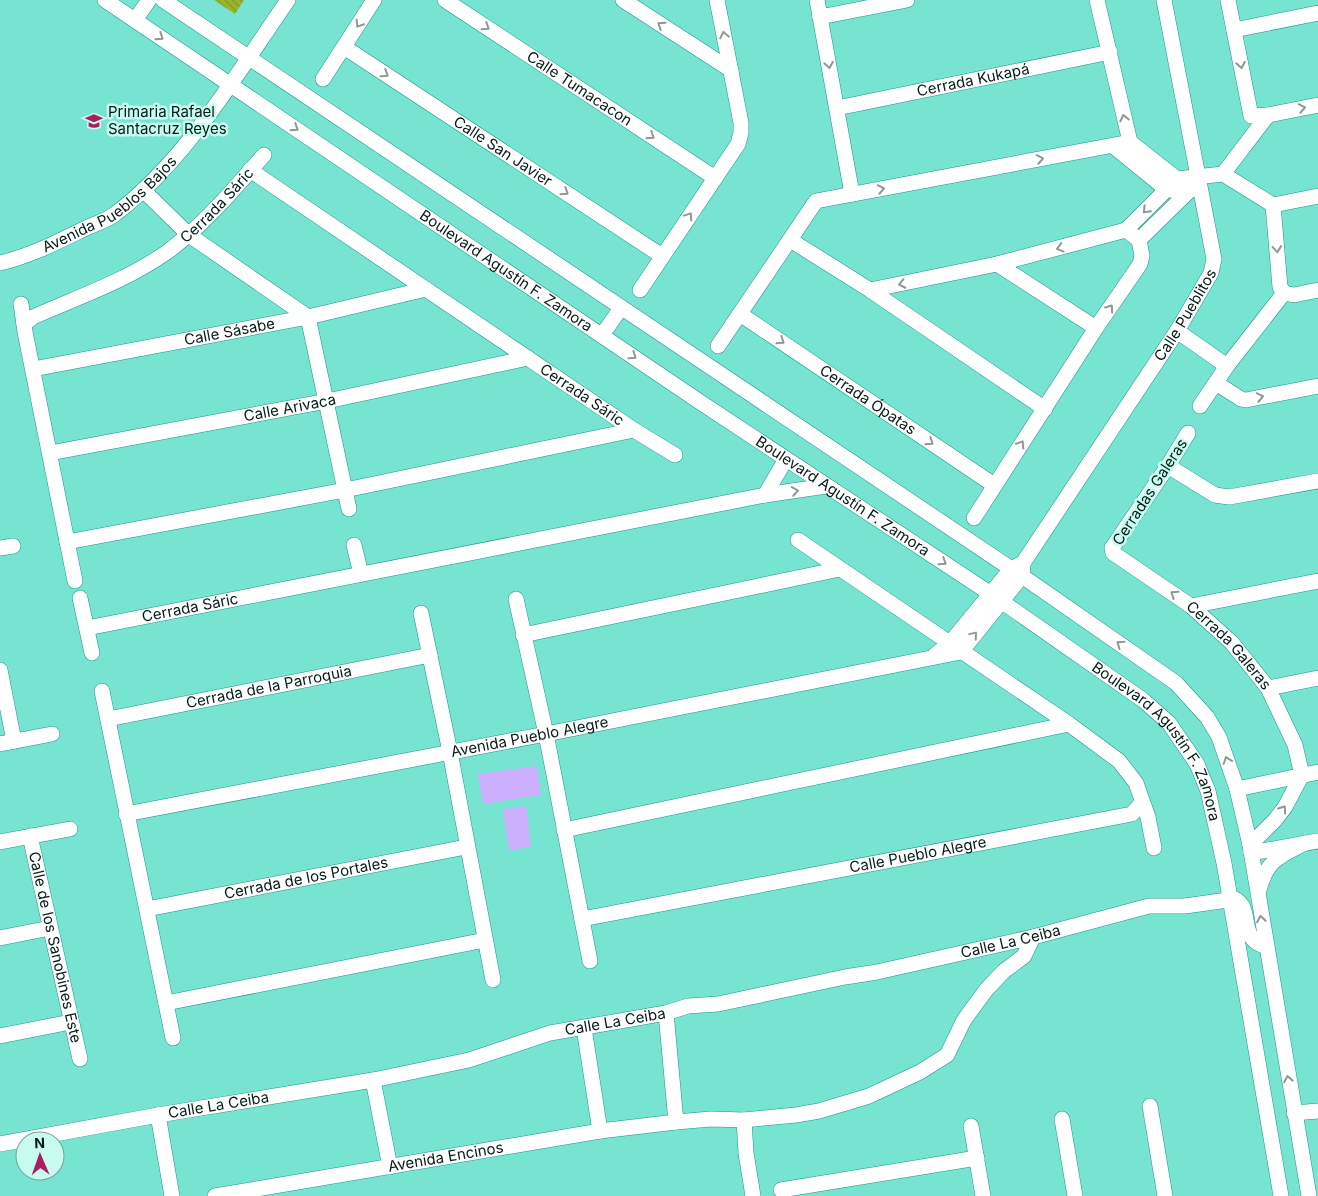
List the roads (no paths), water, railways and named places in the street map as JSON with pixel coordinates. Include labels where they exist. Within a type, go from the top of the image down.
[{"type":"street","name":"Boulevard Agustín F. Zamora","points":[[105,0],[826,486],[996,598],[1143,700],[1169,723],[1197,764],[1208,790],[1224,863],[1282,1196]]},
{"type":"street","points":[[135,20],[149,0]]},
{"type":"street","name":"Boulevard Agustín F. Zamora","points":[[162,0],[621,308],[1019,569],[1176,683],[1207,718],[1219,737],[1236,789],[1250,849],[1295,1119],[1311,1164],[1309,1196]]},
{"type":"street","name":"Avenida Pueblos Bajos","points":[[0,264],[48,247],[113,215],[144,190],[177,156],[288,0]]},
{"type":"street","points":[[323,79],[374,0]]},
{"type":"street","name":"Calle Tumacacon","points":[[446,0],[715,178]]},
{"type":"street","points":[[623,0],[731,70]]},
{"type":"street","points":[[640,290],[738,144],[741,133],[741,124],[717,0]]},
{"type":"street","points":[[817,0],[852,194]]},
{"type":"street","points":[[820,17],[906,0]]},
{"type":"street","points":[[1097,0],[1130,142],[1177,191],[1189,191]]},
{"type":"street","name":"Calle Pueblitos","points":[[1019,569],[1177,331],[1211,273],[1213,266],[1210,175],[1164,0]]},
{"type":"street","points":[[1228,0],[1250,114],[1261,116],[1318,105]]},
{"type":"street","points":[[1234,30],[1318,13]]},
{"type":"street","name":"Calle San Javier","points":[[344,47],[662,256]]},
{"type":"street","name":"Cerrada Kukapá","points":[[836,108],[1110,52]]},
{"type":"street","points":[[1140,240],[1189,191],[1210,175],[1261,116]]},
{"type":"street","points":[[718,346],[816,201],[1130,142]]},
{"type":"street","points":[[1112,146],[1172,184]]},
{"type":"street","points":[[250,170],[264,155]]},
{"type":"street","name":"Cerrada Sáric","points":[[24,324],[33,317],[112,283],[166,252],[189,235],[250,170],[634,430],[675,455]]},
{"type":"street","points":[[870,290],[997,264],[1126,230],[1172,184],[1210,175],[1272,204],[1318,196]]},
{"type":"street","points":[[144,190],[189,235],[308,317],[349,509]]},
{"type":"street","points":[[1272,204],[1280,287],[1284,293],[1294,295],[1318,290]]},
{"type":"street","points":[[974,518],[1096,328],[1140,264],[1142,256],[1140,240],[1126,230]]},
{"type":"street","points":[[789,241],[792,241],[870,290],[1045,409]]},
{"type":"street","points":[[997,264],[1096,328]]},
{"type":"street","name":"Calle Sásabe","points":[[33,369],[308,317],[426,289]]},
{"type":"street","points":[[1200,406],[1227,366],[1284,293]]},
{"type":"street","points":[[21,304],[75,581]]},
{"type":"street","points":[[602,335],[621,308]]},
{"type":"street","name":"Cerrada Ópatas","points":[[740,314],[994,485]]},
{"type":"street","points":[[1177,331],[1227,366]]},
{"type":"street","name":"Calle Arivaca","points":[[50,453],[327,401],[528,358]]},
{"type":"street","points":[[1216,383],[1241,399],[1246,400],[1318,386]]},
{"type":"street","name":"Cerrada Sáric","points":[[67,542],[345,490],[634,430]]},
{"type":"street","name":"Cerradas Galeras","points":[[1112,551],[1112,548],[1168,466],[1188,433]]},
{"type":"street","points":[[765,496],[786,459]]},
{"type":"street","points":[[1168,466],[1215,495],[1229,497],[1318,481]]},
{"type":"street","name":"Cerrada Sáric","points":[[87,628],[765,496],[826,486]]},
{"type":"street","points":[[798,540],[1069,724],[1119,761],[1136,783],[1148,817],[1154,848]]},
{"type":"street","points":[[354,545],[360,574]]},
{"type":"street","name":"Cerrada Galeras","points":[[1112,551],[1191,606],[1232,643],[1268,688],[1295,745],[1302,775]]},
{"type":"street","points":[[524,635],[840,569]]},
{"type":"street","name":"Avenida Pueblo Alegre","points":[[126,814],[546,734],[934,656],[955,648],[1019,569]]},
{"type":"street","points":[[1191,606],[1318,581]]},
{"type":"street","points":[[80,598],[92,653]]},
{"type":"street","points":[[516,599],[546,734],[590,961]]},
{"type":"street","points":[[421,613],[450,752],[466,847],[493,980]]},
{"type":"street","name":"Cerrada de la Parroquia","points":[[108,719],[430,655]]},
{"type":"street","points":[[0,670],[7,742],[52,734]]},
{"type":"street","points":[[1268,688],[1318,678]]},
{"type":"street","points":[[102,691],[173,1038]]},
{"type":"street","points":[[564,830],[1069,724]]},
{"type":"street","points":[[1236,789],[1318,772]]},
{"type":"street","points":[[1250,849],[1285,807],[1302,775]]},
{"type":"street","name":"Calle Pueblo Alegre","points":[[582,919],[1132,814],[1142,802]]},
{"type":"street","points":[[0,842],[70,828]]},
{"type":"street","name":"Calle de los Sanobines Este","points":[[30,836],[80,1059]]},
{"type":"street","points":[[1250,849],[1312,842]]},
{"type":"street","points":[[1258,894],[1264,874],[1273,861],[1312,842]]},
{"type":"street","name":"Cerrada de los Portales","points":[[147,909],[466,847]]},
{"type":"street","points":[[1229,898],[1241,903],[1250,936],[1255,943],[1266,946]]},
{"type":"street","name":"Calle La Ceiba","points":[[0,1144],[158,1115],[373,1080],[469,1060],[550,1033],[666,1013],[688,1006],[718,1004],[877,972],[1033,937],[1149,906],[1185,906],[1229,898]]},
{"type":"street","points":[[0,938],[50,928]]},
{"type":"street","name":"Avenida Encinos","points":[[214,1196],[600,1131],[711,1119],[744,1120],[819,1111],[869,1096],[911,1076],[946,1055],[964,1020],[986,990],[1004,971],[1024,956],[1033,937]]},
{"type":"street","points":[[166,1003],[485,940]]},
{"type":"street","points":[[666,1013],[676,1122]]},
{"type":"street","points":[[0,1036],[71,1022]]},
{"type":"street","points":[[584,1028],[600,1131]]},
{"type":"street","points":[[373,1080],[390,1167]]},
{"type":"street","points":[[1150,1106],[1166,1196]]},
{"type":"street","points":[[1270,1127],[1318,1111]]},
{"type":"street","points":[[158,1115],[172,1196]]},
{"type":"street","points":[[1062,1119],[1075,1196]]},
{"type":"street","points":[[744,1120],[746,1154],[753,1196]]},
{"type":"street","points":[[972,1126],[983,1196]]},
{"type":"street","points":[[781,1190],[977,1158]]},
{"type":"place","name":"Primaria Rafael Santacruz Reyes","points":[[94,121]]}]
